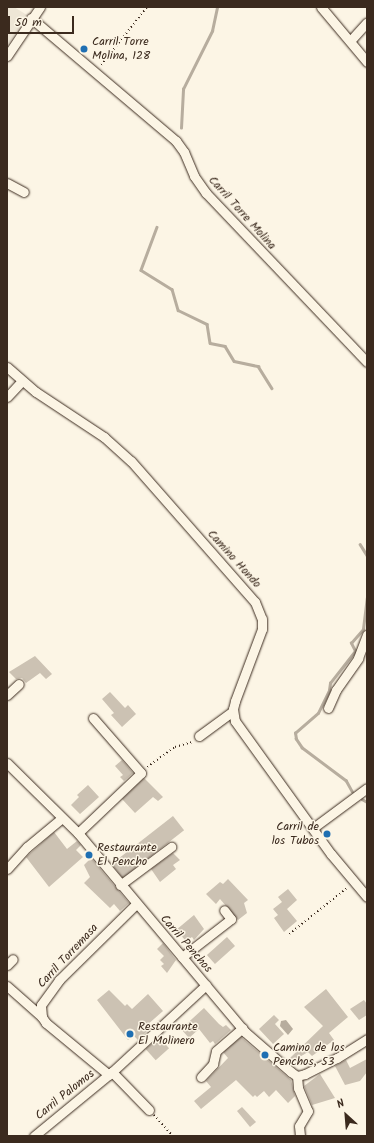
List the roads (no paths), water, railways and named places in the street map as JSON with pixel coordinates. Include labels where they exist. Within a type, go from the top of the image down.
[{"type":"street","points":[[7,56],[31,18],[40,7]]},
{"type":"street","points":[[321,7],[367,62]]},
{"type":"street","name":"Carril Torre Molina","points":[[31,18],[96,71],[181,146],[194,176],[206,193],[367,362]]},
{"type":"street","points":[[350,41],[367,22]]},
{"type":"street","points":[[7,183],[24,192]]},
{"type":"street","name":"Camino Hondo","points":[[7,367],[22,381],[96,431],[125,456],[256,602],[262,619],[262,629],[233,712]]},
{"type":"street","points":[[7,397],[22,381]]},
{"type":"street","points":[[328,708],[336,690],[358,658],[367,635]]},
{"type":"street","points":[[7,695],[19,684]]},
{"type":"street","points":[[199,736],[233,712],[238,727],[313,828],[367,897]]},
{"type":"street","points":[[78,833],[133,783],[141,772],[93,718]]},
{"type":"street","name":"Carril Penchos","points":[[7,763],[78,833],[120,885],[242,1028],[267,1053],[297,1076]]},
{"type":"street","points":[[313,828],[367,788]]},
{"type":"street","points":[[7,869],[27,847],[62,818]]},
{"type":"street","points":[[120,885],[171,847]]},
{"type":"street","name":"Carril Torremasa","points":[[42,1017],[43,1000],[59,980],[136,904]]},
{"type":"street","points":[[182,957],[231,919],[224,910]]},
{"type":"street","name":"Carril Palomos","points":[[34,1136],[110,1074],[206,985]]},
{"type":"street","points":[[7,986],[42,1017],[69,1045],[110,1074],[149,1110]]},
{"type":"street","points":[[201,1077],[212,1064],[216,1052],[242,1028]]},
{"type":"street","points":[[300,1136],[299,1126],[308,1111],[298,1088],[297,1076],[337,1058],[367,1039]]},
{"type":"waterway","points":[[181,128],[183,89],[212,31],[217,7]]},
{"type":"waterway","points":[[157,227],[141,270],[172,289],[178,310],[207,324],[210,343],[225,346],[234,361],[258,366],[272,388]]},
{"type":"waterway","points":[[360,544],[367,555]]},
{"type":"waterway","points":[[352,792],[346,781],[302,748],[296,739],[295,733],[318,713],[329,690],[330,683],[355,651],[351,643],[363,629],[367,598]]},
{"type":"waterway","points":[[362,799],[367,802]]},
{"type":"place","name":"Carril Torre Molina, 128","points":[[84,49]]},
{"type":"place","name":"Carril de los Tubos","points":[[327,834]]},
{"type":"place","name":"Restaurante El Pencho","points":[[89,855]]},
{"type":"place","name":"Restaurante El Molinero","points":[[130,1034]]},
{"type":"place","name":"Camino de los Penchos, 53","points":[[265,1055]]}]
